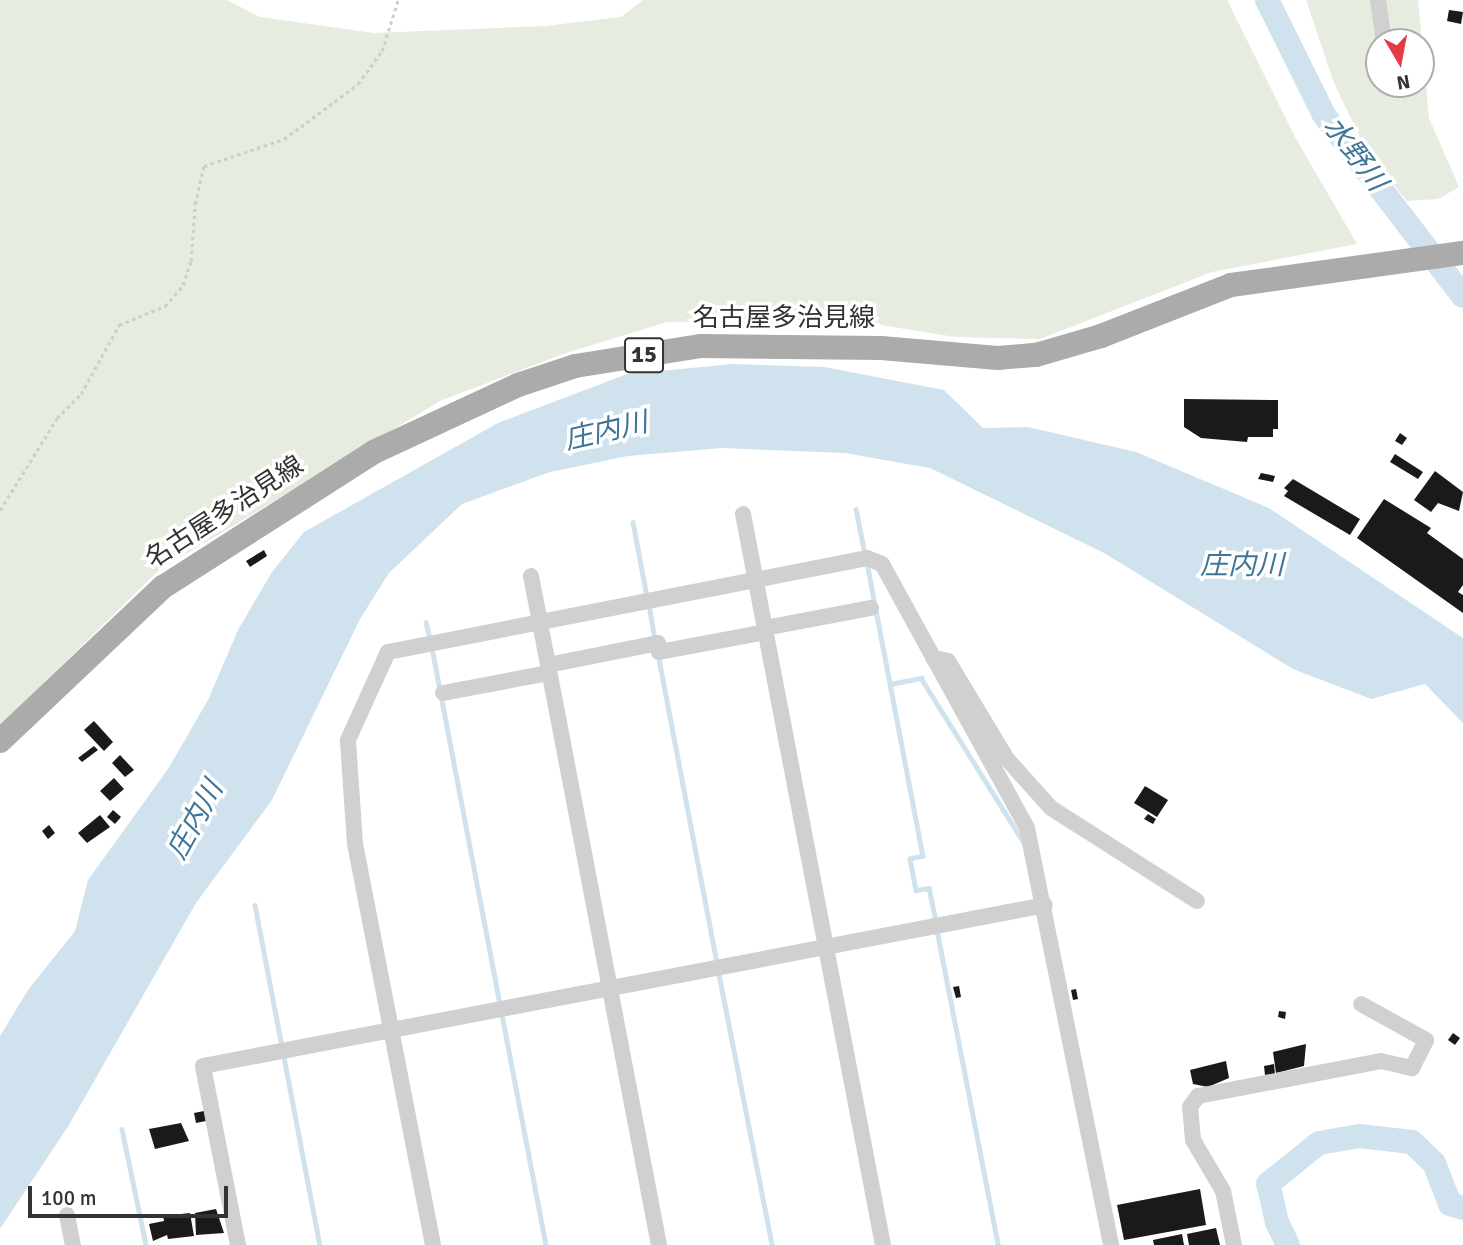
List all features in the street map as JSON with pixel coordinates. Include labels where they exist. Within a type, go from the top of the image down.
[{"type":"main road","name":"名古屋多治見線","points":[[0,741],[163,587],[376,451],[518,385],[575,366],[701,346],[881,348],[998,358],[1036,355],[1101,336],[1231,285],[1455,253]]},
{"type":"street","points":[[1378,0],[1382,28]]},
{"type":"street","points":[[743,514],[883,1245]]},
{"type":"street","points":[[433,1245],[355,844],[348,740],[388,652],[867,558],[883,564],[1027,828],[1045,905],[1111,1245]]},
{"type":"street","points":[[531,576],[659,1245]]},
{"type":"street","points":[[443,693],[658,643],[659,652],[871,608]]},
{"type":"street","points":[[933,657],[948,661],[1007,759],[1051,808],[1197,901]]},
{"type":"street","points":[[238,1245],[203,1066],[1045,905]]},
{"type":"street","points":[[1234,1245],[1223,1191],[1194,1140],[1190,1107],[1198,1096],[1381,1061],[1412,1068],[1426,1040],[1361,1004]]},
{"type":"street","points":[[67,1215],[73,1245]]},
{"type":"path","points":[[0,510],[57,418],[81,394],[119,325],[156,312],[183,285],[191,261],[195,204],[204,166],[284,139],[358,84],[374,66],[388,35],[398,0]]},
{"type":"shaded area","points":[[0,0],[227,0],[260,17],[374,33],[545,26],[621,17],[643,0],[1227,0],[1295,137],[1357,244],[1212,272],[1040,339],[955,337],[843,319],[667,322],[560,355],[440,401],[158,571],[0,726]]},
{"type":"shaded area","points":[[1306,0],[1418,0],[1421,28],[1365,28],[1365,98],[1427,98],[1429,118],[1459,187],[1438,199],[1407,201],[1368,154],[1334,83]]},
{"type":"water","name":"庄内川","points":[[733,364],[824,367],[944,390],[983,428],[1028,427],[1136,452],[1269,508],[1463,638],[1463,723],[1425,684],[1371,699],[1293,669],[1104,553],[930,468],[845,453],[722,448],[628,456],[550,472],[462,504],[389,573],[360,619],[272,800],[196,903],[69,1125],[0,1229],[0,1036],[28,990],[75,931],[88,880],[168,769],[208,700],[238,630],[272,572],[304,532],[498,423],[627,374]]},
{"type":"building","points":[[1449,10],[1463,12],[1461,24],[1447,21]]},
{"type":"building","points":[[1184,399],[1278,400],[1278,429],[1273,429],[1273,437],[1248,437],[1247,442],[1201,438],[1184,427]]},
{"type":"building","points":[[1400,433],[1407,438],[1402,445],[1395,441]]},
{"type":"building","points":[[1395,454],[1423,472],[1418,479],[1390,462]]},
{"type":"building","points":[[1435,471],[1463,492],[1459,511],[1438,503],[1431,512],[1414,500]]},
{"type":"building","points":[[1261,473],[1275,476],[1273,482],[1258,479]]},
{"type":"building","points":[[1293,479],[1360,519],[1350,535],[1284,496],[1288,491],[1284,488]]},
{"type":"building","points":[[1384,499],[1431,528],[1427,533],[1463,559],[1463,585],[1458,592],[1463,595],[1463,613],[1357,538]]},
{"type":"building","points":[[264,550],[267,556],[250,567],[246,561]]},
{"type":"building","points":[[94,721],[113,742],[104,751],[84,730]]},
{"type":"building","points":[[94,746],[98,750],[82,762],[78,758]]},
{"type":"building","points":[[120,755],[134,770],[125,777],[112,763]]},
{"type":"building","points":[[114,778],[124,789],[110,801],[100,791]]},
{"type":"building","points":[[1145,786],[1168,800],[1157,817],[1134,803]]},
{"type":"building","points":[[113,810],[121,817],[115,824],[107,817]]},
{"type":"building","points":[[1148,814],[1156,819],[1153,824],[1144,819]]},
{"type":"building","points":[[100,815],[110,827],[87,843],[78,833]]},
{"type":"building","points":[[49,825],[55,833],[48,839],[42,831]]},
{"type":"building","points":[[959,986],[961,997],[956,998],[953,987]]},
{"type":"building","points":[[1076,989],[1078,999],[1073,1000],[1071,990]]},
{"type":"building","points":[[1279,1011],[1286,1012],[1285,1019],[1278,1017]]},
{"type":"building","points":[[1453,1033],[1460,1038],[1455,1045],[1448,1040]]},
{"type":"building","points":[[1306,1044],[1304,1066],[1276,1073],[1273,1052]]},
{"type":"building","points":[[1226,1061],[1229,1078],[1208,1087],[1193,1084],[1190,1070]]},
{"type":"building","points":[[1274,1064],[1275,1074],[1265,1075],[1264,1066]]},
{"type":"building","points":[[204,1111],[206,1121],[196,1123],[194,1113]]},
{"type":"building","points":[[181,1123],[189,1141],[155,1149],[149,1129]]},
{"type":"building","points":[[1200,1189],[1206,1225],[1124,1240],[1117,1205]]},
{"type":"building","points":[[216,1209],[224,1233],[196,1235],[195,1213]]},
{"type":"building","points":[[190,1213],[194,1236],[168,1239],[167,1235],[153,1241],[149,1224],[164,1221],[163,1216]]},
{"type":"building","points":[[1216,1228],[1220,1245],[1189,1245],[1187,1234]]},
{"type":"building","points":[[1182,1234],[1184,1245],[1154,1245],[1153,1240]]},
{"type":"waterway","name":"水野川","points":[[1267,0],[1324,115],[1463,296]]},
{"type":"waterway","points":[[856,509],[865,554]]},
{"type":"waterway","points":[[633,522],[647,597]]},
{"type":"waterway","points":[[867,563],[923,856],[910,859],[916,890],[929,888],[936,921]]},
{"type":"waterway","points":[[649,605],[655,639]]},
{"type":"waterway","points":[[426,622],[430,639]]},
{"type":"waterway","points":[[432,648],[546,1245]]},
{"type":"waterway","points":[[659,659],[716,959]]},
{"type":"waterway","points":[[890,684],[921,678],[1024,843]]},
{"type":"waterway","points":[[255,905],[320,1245]]},
{"type":"waterway","points":[[937,930],[998,1245]]},
{"type":"waterway","points":[[719,974],[772,1245]]},
{"type":"waterway","points":[[122,1129],[146,1245]]},
{"type":"waterway","points":[[1288,1245],[1277,1222],[1268,1184],[1319,1143],[1359,1136],[1412,1142],[1434,1163],[1450,1204],[1463,1208]]}]
